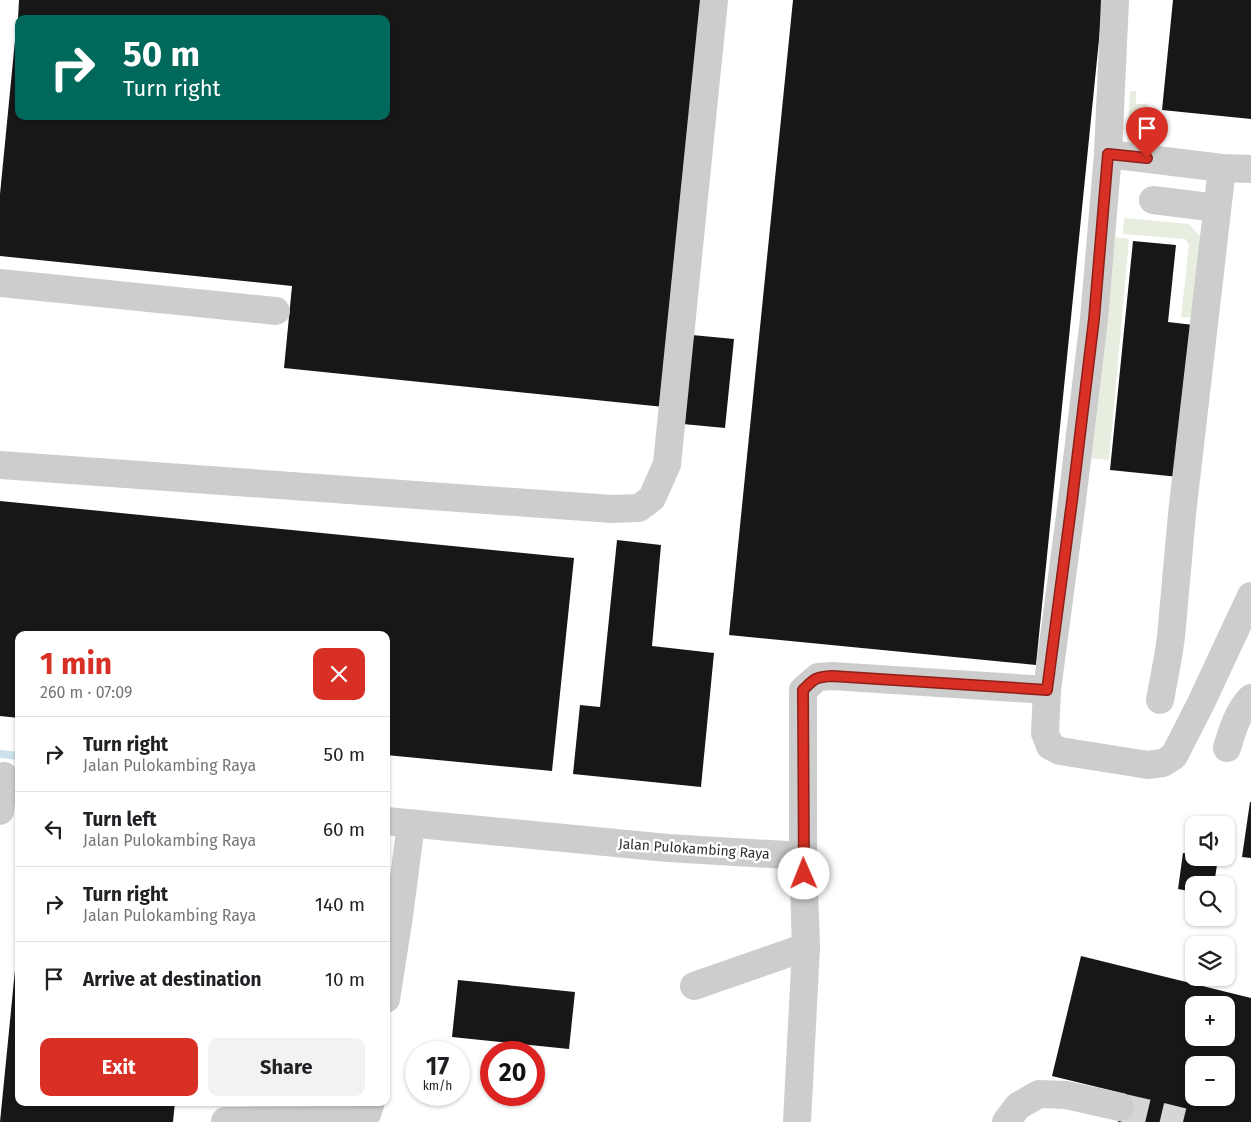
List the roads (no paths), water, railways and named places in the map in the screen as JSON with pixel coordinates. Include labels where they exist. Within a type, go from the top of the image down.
[{"type":"street","points":[[0,465],[612,509],[639,508],[652,498],[667,464],[714,0]]},
{"type":"street","points":[[1115,0],[1108,154],[1094,319],[1047,690],[1045,734],[1050,746],[1060,750],[1148,764],[1163,763],[1174,756],[1251,596]]},
{"type":"street","points":[[1108,154],[1222,168],[1251,169]]},
{"type":"street","points":[[1160,700],[1170,644],[1182,514],[1222,168]]},
{"type":"street","points":[[1153,200],[1217,208]]},
{"type":"street","points":[[0,283],[276,311]]},
{"type":"street","points":[[797,1122],[806,947],[803,856],[803,690],[818,677],[832,676],[1047,690]]},
{"type":"street","points":[[1227,748],[1245,704],[1251,698]]},
{"type":"street","points":[[0,811],[8,777]]},
{"type":"street","points":[[391,939],[400,916],[399,823]]},
{"type":"street","name":"Jalan Pulokambing Raya","points":[[399,823],[668,848],[803,856]]},
{"type":"street","points":[[694,986],[806,947]]},
{"type":"street","points":[[1006,1122],[1018,1106],[1039,1094],[1066,1095],[1120,1107]]},
{"type":"street","points":[[225,1121],[359,1120],[367,1114],[370,1106]]},
{"type":"waterway","points":[[0,754],[15,756]]},
{"type":"tunnel","points":[[1120,1107],[1183,1122]]}]
